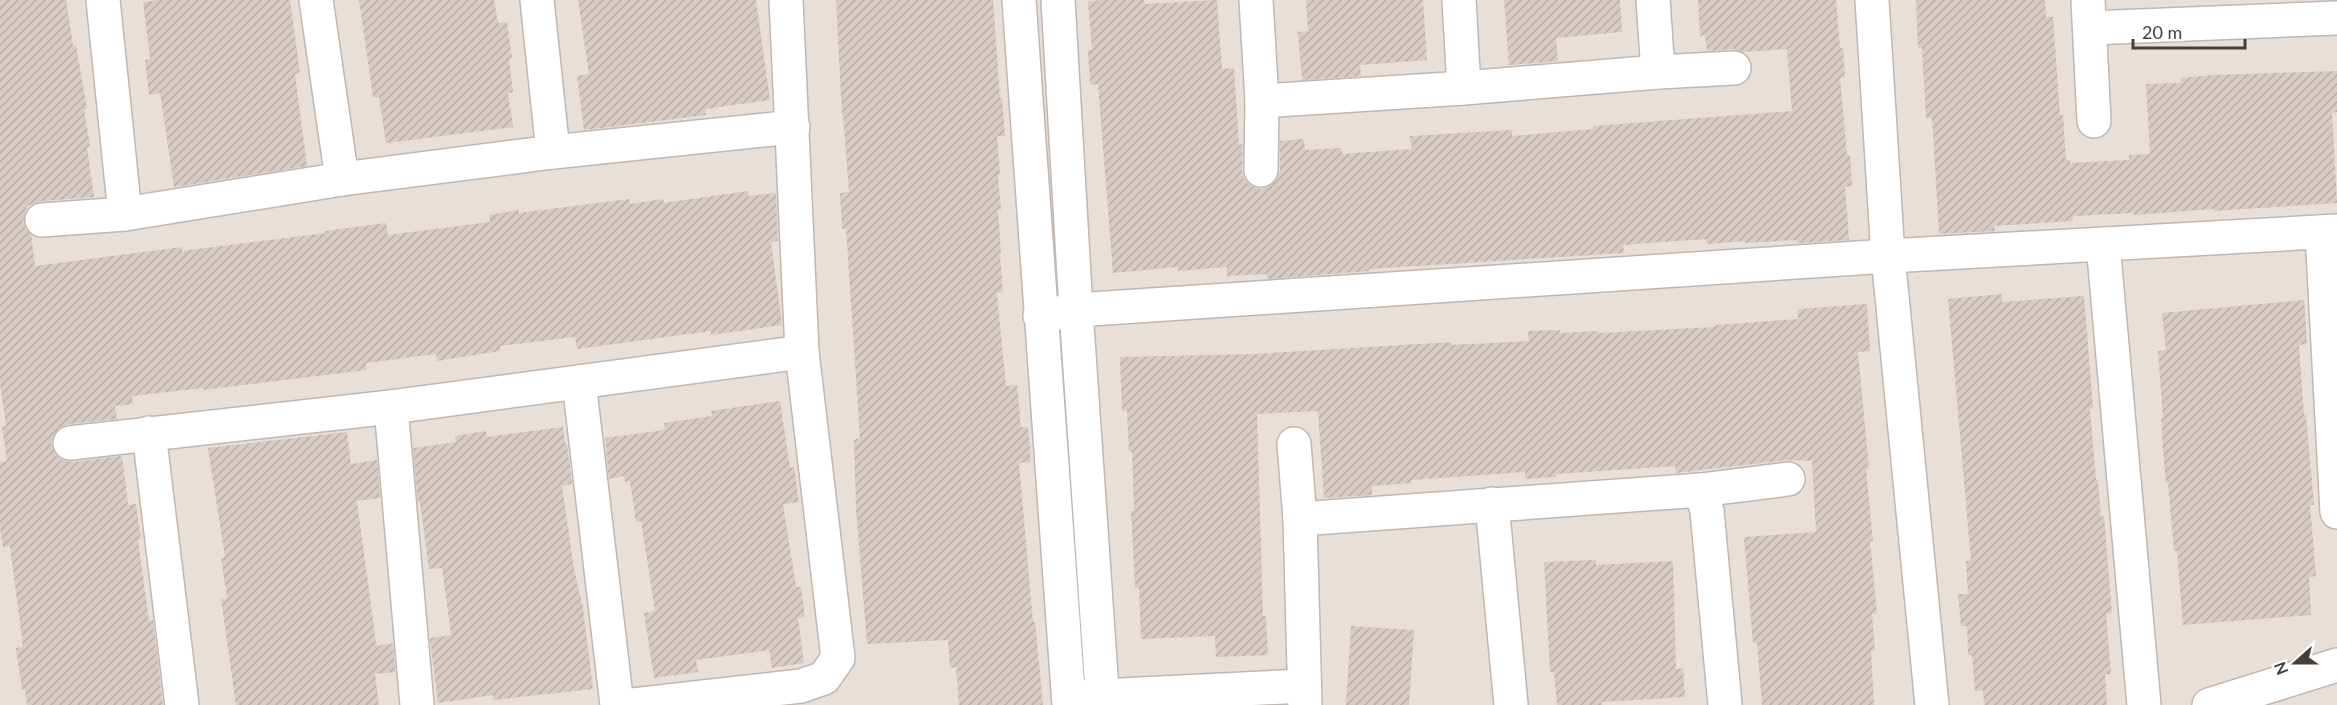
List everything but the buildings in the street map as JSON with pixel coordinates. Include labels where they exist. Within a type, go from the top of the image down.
[{"type":"street","points":[[103,0],[125,214]]},
{"type":"street","points":[[316,0],[342,179]]},
{"type":"street","points":[[537,0],[553,152]]},
{"type":"street","points":[[633,705],[801,686],[824,678],[838,658],[802,352],[786,0]]},
{"type":"street","points":[[1019,0],[1069,701],[1304,696],[1300,519],[1294,444]]},
{"type":"street","points":[[1058,0],[1076,310],[1103,700]]},
{"type":"street","points":[[1256,0],[1262,101],[1261,170]]},
{"type":"street","points":[[1459,0],[1464,88]]},
{"type":"street","points":[[1653,0],[1658,72]]},
{"type":"street","points":[[1872,0],[1888,256],[1932,705]]},
{"type":"street","points":[[2094,121],[2089,14],[2317,12]]},
{"type":"street","points":[[1262,101],[1734,68]]},
{"type":"street","points":[[42,220],[125,214],[342,179],[553,152],[793,127]]},
{"type":"street","points":[[1040,316],[1076,310],[1888,256],[2329,232],[2337,512]]},
{"type":"street","points":[[2103,244],[2144,705]]},
{"type":"street","points":[[70,443],[391,407],[802,352]]},
{"type":"street","points":[[579,382],[617,705]]},
{"type":"street","points":[[391,407],[417,705]]},
{"type":"street","points":[[148,433],[182,705]]},
{"type":"street","points":[[1300,519],[1701,490],[1788,479]]},
{"type":"street","points":[[1701,490],[1707,511],[1725,705]]},
{"type":"street","points":[[1492,504],[1511,705]]},
{"type":"street","points":[[2209,705],[2337,665]]},
{"type":"shaded area","points":[[0,0],[2337,0],[2337,705],[0,705]]}]
